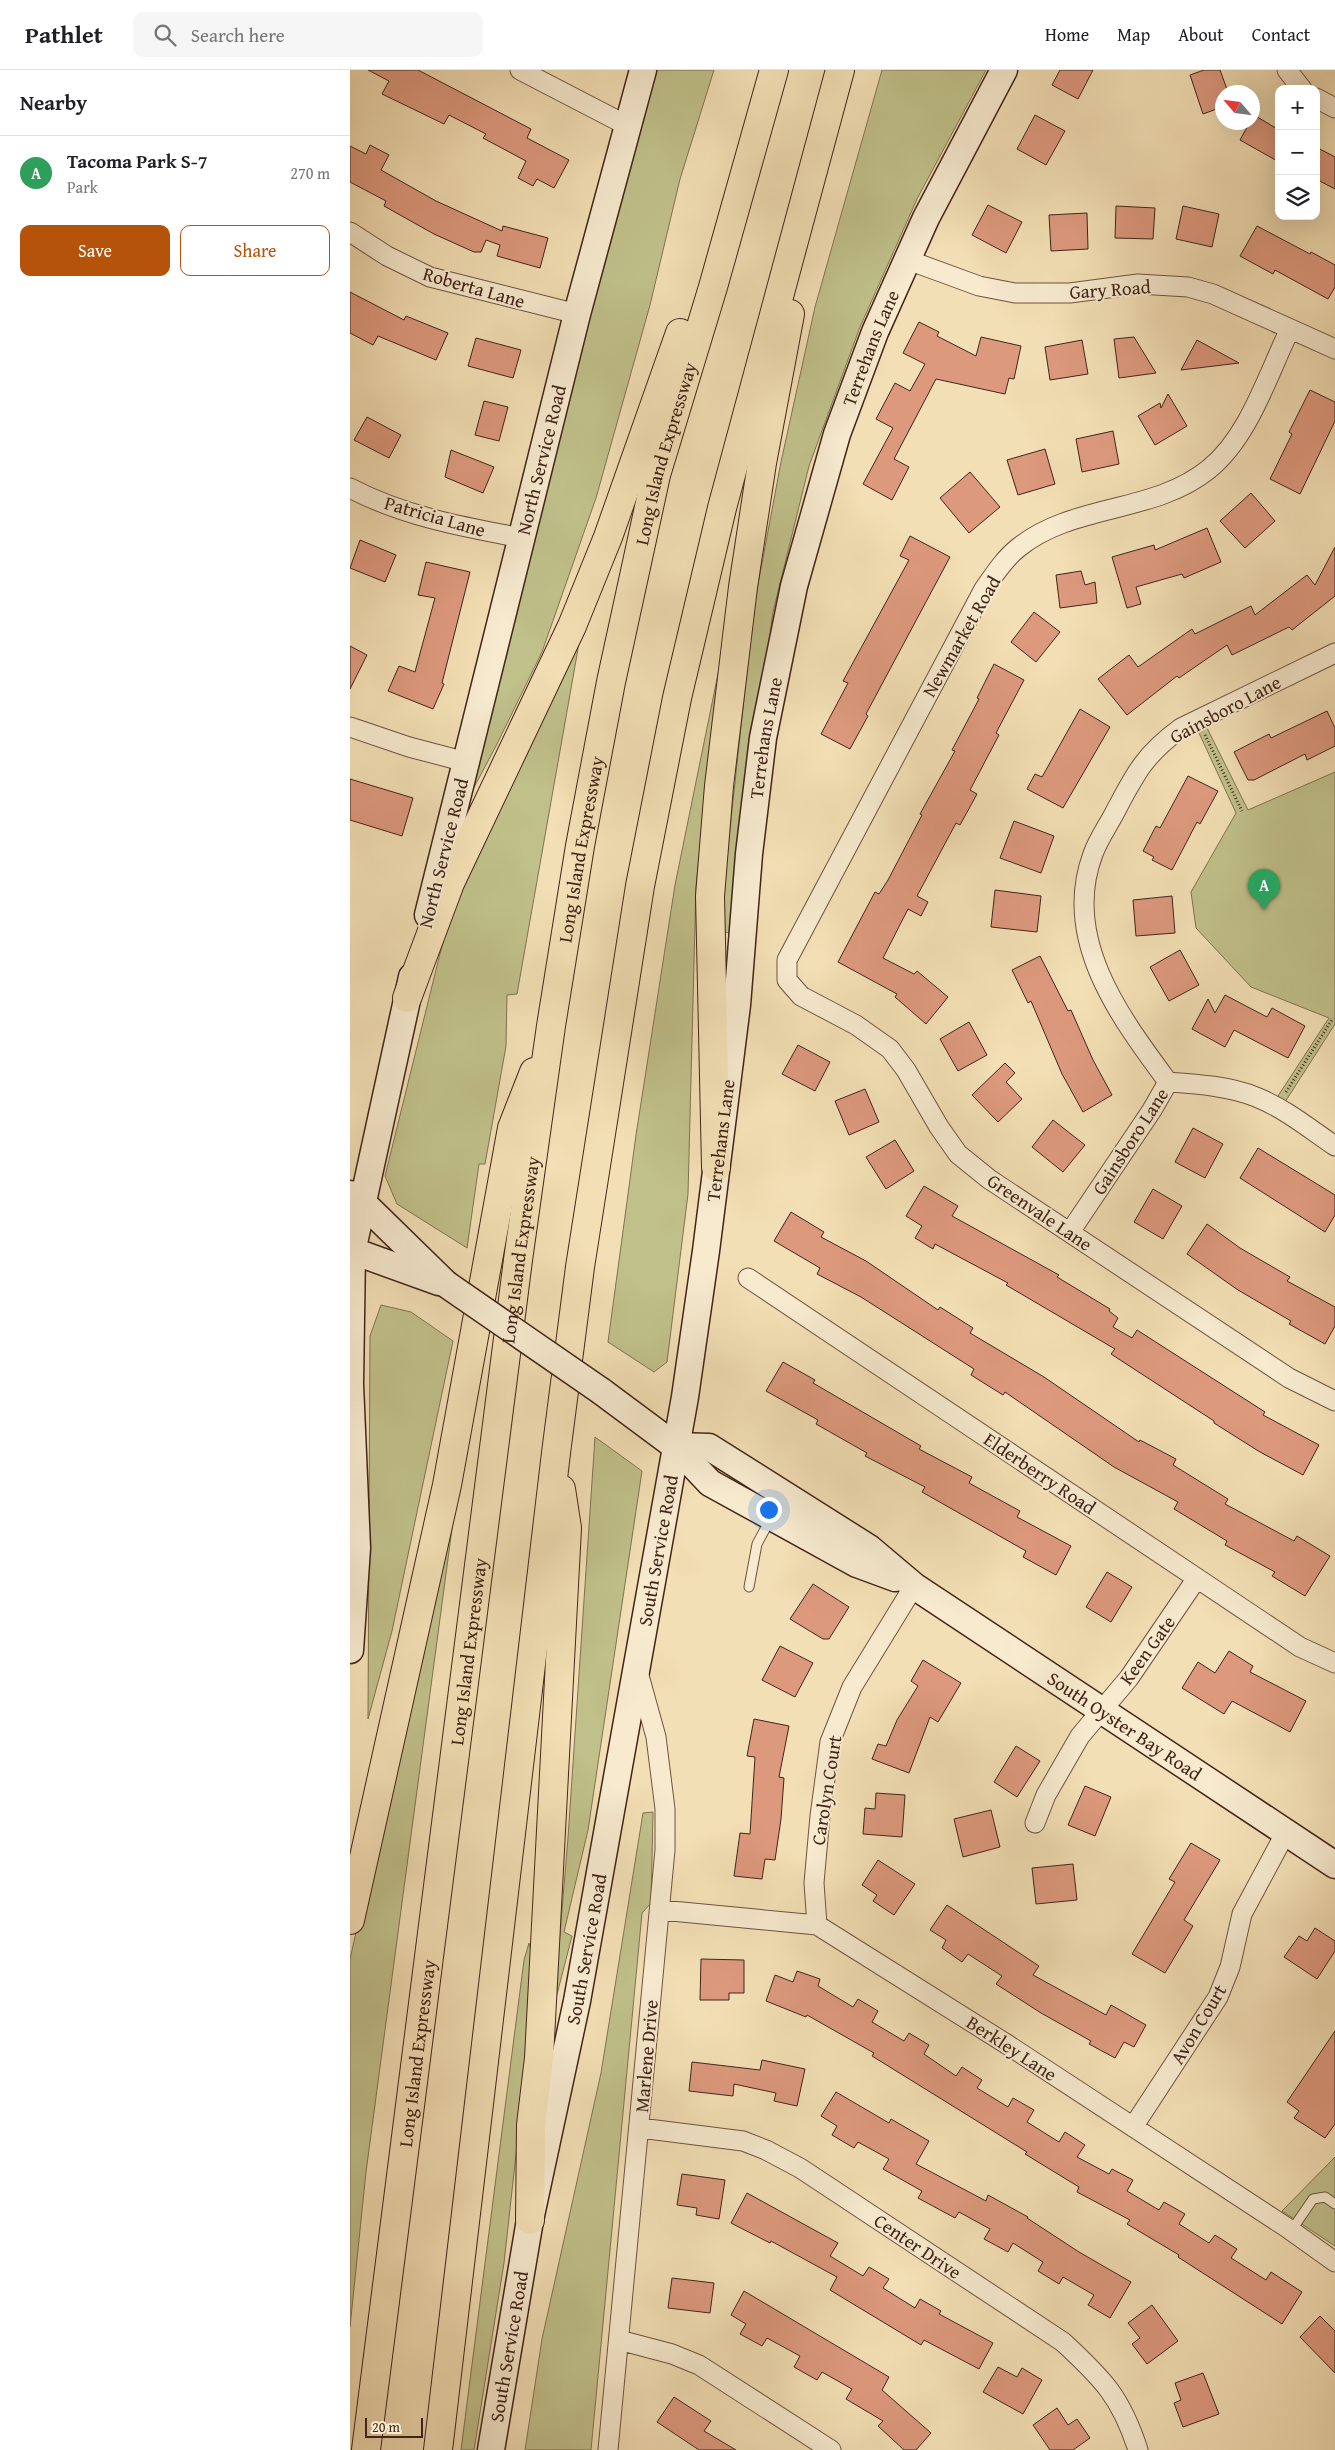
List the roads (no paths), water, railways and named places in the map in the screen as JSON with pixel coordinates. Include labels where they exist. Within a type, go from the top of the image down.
[{"type":"highway","points":[[407,998],[450,883],[572,626],[604,546],[773,71]]},
{"type":"highway","name":"Long Island Expressway","points":[[366,2450],[516,1279],[551,1026],[580,846],[610,682],[656,475],[773,71]]},
{"type":"highway","points":[[716,1167],[710,896],[719,786],[743,587],[762,464],[836,81]]},
{"type":"highway","points":[[438,2450],[556,1453],[580,1267],[640,886],[677,698],[722,508],[836,81]]},
{"type":"highway","points":[[350,1920],[447,1485],[512,1128],[551,1026]]},
{"type":"highway","points":[[530,2220],[531,2125],[540,2058],[567,1528],[556,1453]]},
{"type":"main road","name":"North Service Road","points":[[350,1650],[353,1536],[350,1312],[351,1251],[356,1198],[577,314],[642,70]]},
{"type":"main road","name":"Terrehans Lane","points":[[675,1446],[685,1397],[705,1261],[737,1005],[748,854],[763,738],[794,586],[837,434],[875,332],[926,218],[1004,70]]},
{"type":"main road","name":"South Oyster Bay Road","points":[[356,1198],[446,1284],[601,1391],[675,1446],[710,1483],[857,1564],[914,1586]]},
{"type":"main road","name":"South Oyster Bay Road","points":[[351,1251],[446,1284]]},
{"type":"main road","name":"South Oyster Bay Road","points":[[675,1446],[709,1447],[869,1548],[914,1586],[1335,1865]]},
{"type":"main road","name":"South Service Road","points":[[491,2450],[530,2220],[577,2001],[675,1446]]},
{"type":"street","points":[[520,70],[628,126]]},
{"type":"street","points":[[1320,100],[1335,108]]},
{"type":"street","name":"Roberta Lane","points":[[350,232],[387,256],[430,277],[577,314]]},
{"type":"street","name":"Gary Road","points":[[908,260],[979,286],[1015,293],[1070,293],[1138,284],[1188,288],[1213,294],[1335,349]]},
{"type":"street","name":"Newmarket Road","points":[[788,980],[787,960],[984,589],[1003,564],[1018,548],[1053,527],[1084,516],[1161,496],[1184,486],[1210,469],[1239,437],[1290,329]]},
{"type":"street","name":"Patricia Lane","points":[[350,488],[417,515],[464,527],[522,538]]},
{"type":"street","name":"Gainsboro Lane","points":[[1070,1232],[1152,1110],[1168,1082],[1131,1032],[1101,979],[1090,952],[1084,917],[1086,882],[1093,854],[1136,770],[1160,744],[1181,728],[1335,653]]},
{"type":"street","points":[[350,727],[400,744],[466,762]]},
{"type":"street","name":"Greenvale Lane","points":[[788,980],[801,996],[856,1025],[890,1049],[906,1070],[939,1127],[958,1154],[989,1179],[1289,1378],[1335,1401]]},
{"type":"street","points":[[1168,1082],[1206,1085],[1256,1097],[1335,1146]]},
{"type":"street","name":"Elderberry Road","points":[[748,1278],[1300,1647],[1335,1663]]},
{"type":"street","name":"Keen Gate","points":[[1034,1823],[1046,1795],[1080,1736],[1129,1678],[1197,1578]]},
{"type":"street","name":"Carolyn Court","points":[[817,1925],[814,1883],[820,1816],[830,1742],[852,1687],[914,1586]]},
{"type":"street","name":"Marlene Drive","points":[[608,2450],[666,1850],[665,1809],[656,1737],[636,1664]]},
{"type":"street","name":"Avon Court","points":[[1133,2127],[1218,1997],[1230,1967],[1242,1914],[1286,1832]]},
{"type":"street","name":"Berkley Lane","points":[[661,1910],[817,1925],[1005,2043],[1335,2262]]},
{"type":"street","name":"Center Drive","points":[[640,2128],[743,2141],[766,2150],[800,2168],[1063,2342],[1100,2376],[1114,2395],[1130,2426],[1138,2450]]},
{"type":"street","points":[[619,2340],[672,2354],[700,2365],[831,2450]]},
{"type":"lane","points":[[749,1587],[757,1544],[771,1518]]},
{"type":"lane","points":[[1291,2231],[1313,2200],[1325,2197],[1335,2204]]},
{"type":"place","name":"Tacoma Park S-7","points":[[1264,910]]}]
